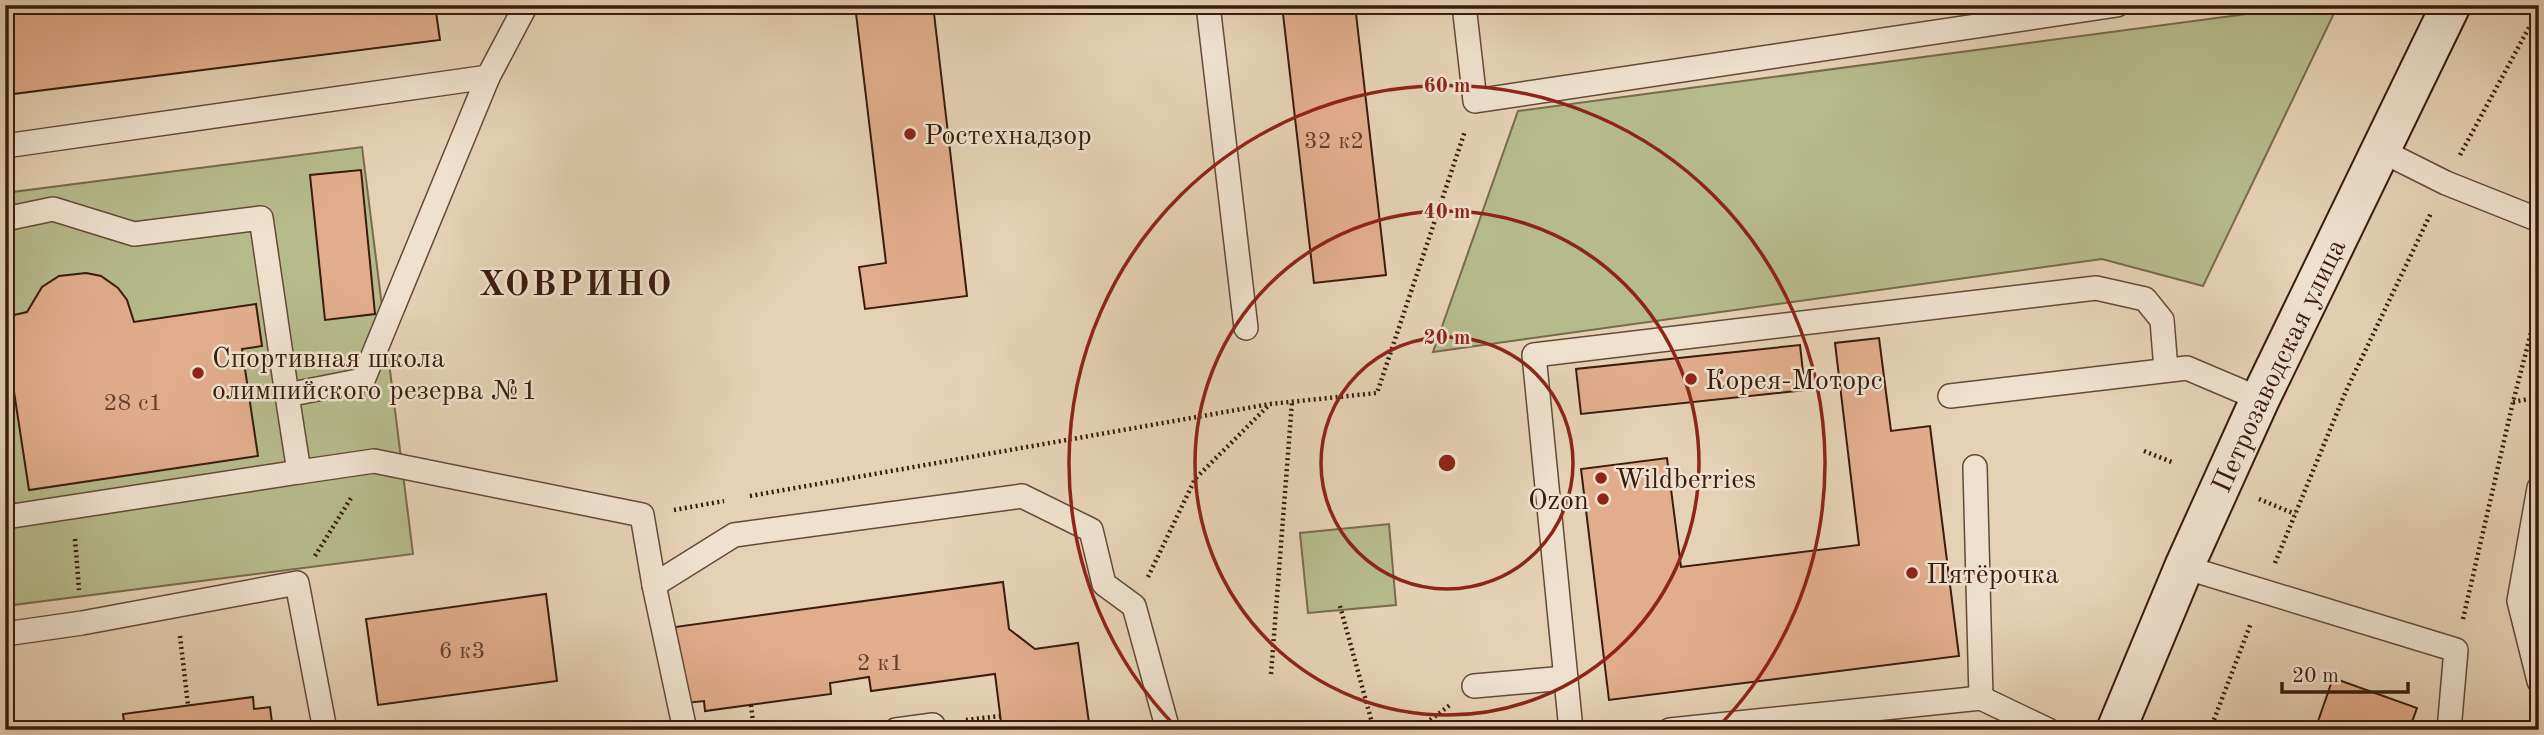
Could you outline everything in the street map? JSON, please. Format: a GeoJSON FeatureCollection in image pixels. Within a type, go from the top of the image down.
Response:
{"type":"FeatureCollection","features":[{"type":"Feature","properties":{"kind":"main road","name":"Петрозаводская улица"},"geometry":{"type":"LineString","coordinates":[[2116,730],[2184,567],[2260,398],[2451,5]]}},
{"type":"Feature","properties":{"kind":"lane"},"geometry":{"type":"LineString","coordinates":[[287,396],[363,380],[488,77],[526,5]]}},
{"type":"Feature","properties":{"kind":"lane"},"geometry":{"type":"LineString","coordinates":[[1208,5],[1246,328]]}},
{"type":"Feature","properties":{"kind":"lane"},"geometry":{"type":"LineString","coordinates":[[1464,5],[1475,101],[2117,5]]}},
{"type":"Feature","properties":{"kind":"lane"},"geometry":{"type":"LineString","coordinates":[[5,146],[488,77]]}},
{"type":"Feature","properties":{"kind":"lane"},"geometry":{"type":"LineString","coordinates":[[2380,150],[2446,183],[2539,220]]}},
{"type":"Feature","properties":{"kind":"lane"},"geometry":{"type":"LineString","coordinates":[[5,219],[53,209],[134,234],[261,218],[299,472]]}},
{"type":"Feature","properties":{"kind":"lane"},"geometry":{"type":"LineString","coordinates":[[1571,730],[1534,355],[2096,288],[2145,299],[2162,320],[2166,370]]}},
{"type":"Feature","properties":{"kind":"lane"},"geometry":{"type":"LineString","coordinates":[[1950,396],[2187,368],[2260,398]]}},
{"type":"Feature","properties":{"kind":"lane"},"geometry":{"type":"LineString","coordinates":[[5,510],[6,517],[374,461],[642,515],[685,730]]}},
{"type":"Feature","properties":{"kind":"lane"},"geometry":{"type":"LineString","coordinates":[[1975,467],[1981,698]]}},
{"type":"Feature","properties":{"kind":"lane"},"geometry":{"type":"LineString","coordinates":[[2539,488],[2519,601],[2539,681]]}},
{"type":"Feature","properties":{"kind":"lane"},"geometry":{"type":"LineString","coordinates":[[654,584],[734,535],[1022,496],[1091,530],[1104,584],[1134,606],[1167,730]]}},
{"type":"Feature","properties":{"kind":"lane"},"geometry":{"type":"LineString","coordinates":[[2184,567],[2456,650],[2449,730]]}},
{"type":"Feature","properties":{"kind":"lane"},"geometry":{"type":"LineString","coordinates":[[5,634],[82,624],[297,583],[325,730]]}},
{"type":"Feature","properties":{"kind":"lane"},"geometry":{"type":"LineString","coordinates":[[1474,686],[1566,678]]}},
{"type":"Feature","properties":{"kind":"lane"},"geometry":{"type":"LineString","coordinates":[[1670,730],[1981,698],[2048,730]]}},
{"type":"Feature","properties":{"kind":"lane"},"geometry":{"type":"LineString","coordinates":[[897,730],[933,724],[934,730]]}},
{"type":"Feature","properties":{"kind":"path"},"geometry":{"type":"LineString","coordinates":[[2210,730],[2263,592],[2346,391],[2446,183],[2539,9]]}},
{"type":"Feature","properties":{"kind":"path"},"geometry":{"type":"LineString","coordinates":[[738,498],[1270,404],[1377,393],[1475,101]]}},
{"type":"Feature","properties":{"kind":"path"},"geometry":{"type":"LineString","coordinates":[[2456,650],[2539,302]]}},
{"type":"Feature","properties":{"kind":"path"},"geometry":{"type":"LineString","coordinates":[[2513,402],[2539,397]]}},
{"type":"Feature","properties":{"kind":"path"},"geometry":{"type":"LineString","coordinates":[[1271,674],[1292,402]]}},
{"type":"Feature","properties":{"kind":"path"},"geometry":{"type":"LineString","coordinates":[[1134,606],[1195,479],[1270,404]]}},
{"type":"Feature","properties":{"kind":"path"},"geometry":{"type":"LineString","coordinates":[[2144,451],[2174,463]]}},
{"type":"Feature","properties":{"kind":"path"},"geometry":{"type":"LineString","coordinates":[[297,583],[374,461]]}},
{"type":"Feature","properties":{"kind":"path"},"geometry":{"type":"LineString","coordinates":[[2255,497],[2295,514]]}},
{"type":"Feature","properties":{"kind":"path"},"geometry":{"type":"LineString","coordinates":[[642,515],[724,501]]}},
{"type":"Feature","properties":{"kind":"path"},"geometry":{"type":"LineString","coordinates":[[73,507],[82,624]]}},
{"type":"Feature","properties":{"kind":"path"},"geometry":{"type":"LineString","coordinates":[[177,606],[188,705]]}},
{"type":"Feature","properties":{"kind":"path"},"geometry":{"type":"LineString","coordinates":[[1340,606],[1374,730]]}},
{"type":"Feature","properties":{"kind":"path"},"geometry":{"type":"LineString","coordinates":[[1417,730],[1474,686]]}},
{"type":"Feature","properties":{"kind":"path"},"geometry":{"type":"LineString","coordinates":[[751,705],[754,730]]}},
{"type":"Feature","properties":{"kind":"green space"},"geometry":{"type":"Polygon","coordinates":[[[2314,5],[2338,5],[2203,286],[2102,259],[1433,352],[1518,111],[2314,5]]]}},
{"type":"Feature","properties":{"kind":"green space","name":"Спортивная школа олимпийского резерва №1"},"geometry":{"type":"Polygon","coordinates":[[[362,147],[413,554],[5,606],[5,193],[362,147]]]}},
{"type":"Feature","properties":{"kind":"green space"},"geometry":{"type":"Polygon","coordinates":[[[1389,524],[1396,605],[1308,613],[1300,533],[1389,524]]]}},
{"type":"Feature","properties":{"kind":"building"},"geometry":{"type":"Polygon","coordinates":[[[74,5],[435,5],[440,40],[5,95],[5,14],[74,5]]]}},
{"type":"Feature","properties":{"kind":"building","name":"Ростехнадзор"},"geometry":{"type":"Polygon","coordinates":[[[855,5],[933,5],[967,296],[865,309],[859,267],[886,263],[855,5]]]}},
{"type":"Feature","properties":{"kind":"building"},"geometry":{"type":"Polygon","coordinates":[[[1282,5],[1355,5],[1386,275],[1314,283],[1282,5]]]}},
{"type":"Feature","properties":{"kind":"building"},"geometry":{"type":"Polygon","coordinates":[[[361,170],[375,314],[325,320],[310,175],[361,170]]]}},
{"type":"Feature","properties":{"kind":"building"},"geometry":{"type":"Polygon","coordinates":[[[86,273],[101,276],[118,288],[127,300],[134,322],[256,304],[262,346],[242,349],[258,456],[29,490],[5,333],[5,317],[27,312],[42,287],[59,276],[86,273]]]}},
{"type":"Feature","properties":{"kind":"building"},"geometry":{"type":"Polygon","coordinates":[[[1879,338],[1891,431],[1930,426],[1959,656],[1609,700],[1581,469],[1667,458],[1681,567],[1859,545],[1835,343],[1879,338]]]}},
{"type":"Feature","properties":{"kind":"building","name":"Корея-Моторс"},"geometry":{"type":"Polygon","coordinates":[[[1800,345],[1805,390],[1581,414],[1576,369],[1800,345]]]}},
{"type":"Feature","properties":{"kind":"building"},"geometry":{"type":"Polygon","coordinates":[[[1003,582],[1009,629],[1035,649],[1078,643],[1090,730],[1002,730],[995,674],[871,691],[869,677],[830,683],[831,694],[705,711],[704,701],[686,703],[675,627],[1003,582]]]}},
{"type":"Feature","properties":{"kind":"building"},"geometry":{"type":"Polygon","coordinates":[[[546,594],[557,681],[378,705],[366,619],[546,594]]]}},
{"type":"Feature","properties":{"kind":"building"},"geometry":{"type":"Polygon","coordinates":[[[2333,678],[2417,708],[2409,730],[2315,730],[2333,678]]]}},
{"type":"Feature","properties":{"kind":"building"},"geometry":{"type":"Polygon","coordinates":[[[253,697],[254,709],[270,707],[273,730],[125,730],[123,714],[253,697]]]}},
{"type":"Feature","properties":{"kind":"place","name":"Ростехнадзор"},"geometry":{"type":"Point","coordinates":[910,134]}},
{"type":"Feature","properties":{"kind":"place","name":"Спортивная школа олимпийского резерва №1"},"geometry":{"type":"Point","coordinates":[198,373]}},
{"type":"Feature","properties":{"kind":"place","name":"Корея-Моторс"},"geometry":{"type":"Point","coordinates":[1691,379]}},
{"type":"Feature","properties":{"kind":"place","name":"Wildberries"},"geometry":{"type":"Point","coordinates":[1601,478]}},
{"type":"Feature","properties":{"kind":"place","name":"Ozon"},"geometry":{"type":"Point","coordinates":[1603,499]}},
{"type":"Feature","properties":{"kind":"place","name":"Пятёрочка"},"geometry":{"type":"Point","coordinates":[1912,573]}},
{"type":"Feature","properties":{"kind":"district","name":"ХОВРИНО"},"geometry":{"type":"Point","coordinates":[576,283]}}]}
